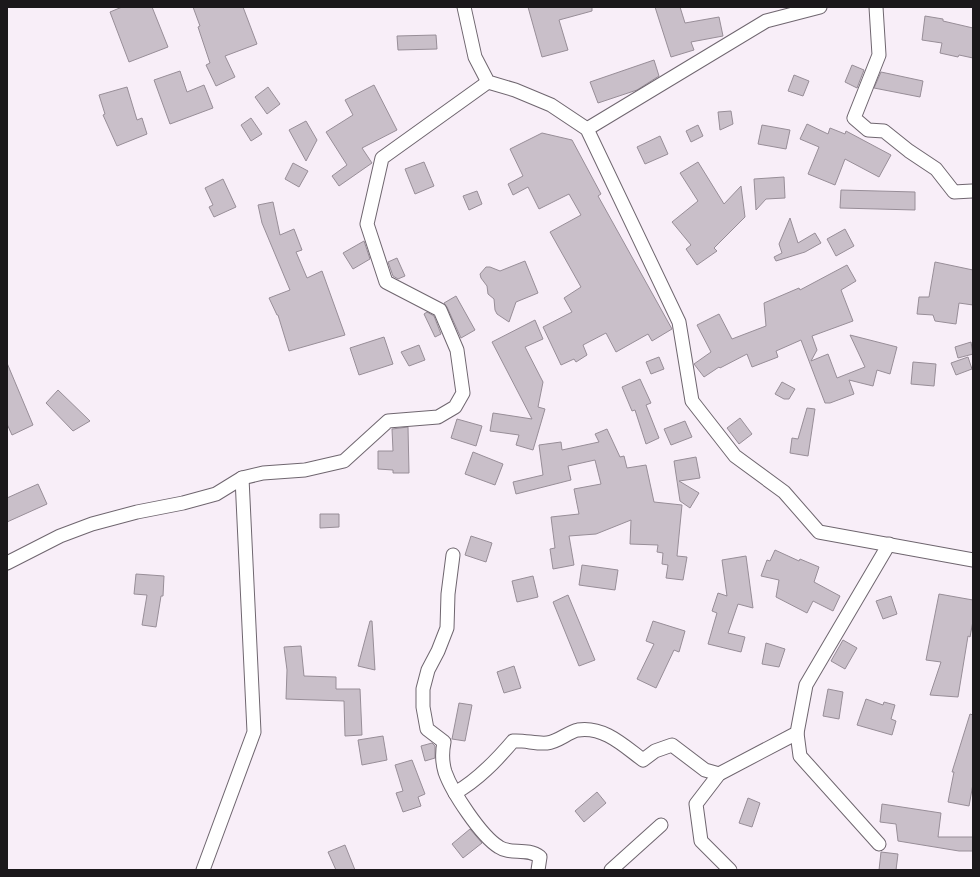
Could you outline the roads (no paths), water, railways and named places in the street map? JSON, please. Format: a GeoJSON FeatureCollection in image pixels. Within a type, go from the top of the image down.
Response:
{"type":"FeatureCollection","features":[{"type":"Feature","properties":{"kind":"street"},"geometry":{"type":"LineString","coordinates":[[464,7],[475,57],[488,82],[515,90],[551,105],[586,130],[679,322],[692,401],[735,456],[784,492],[819,532],[973,560]]}},
{"type":"Feature","properties":{"kind":"street"},"geometry":{"type":"LineString","coordinates":[[586,130],[766,21],[820,7]]}},
{"type":"Feature","properties":{"kind":"street"},"geometry":{"type":"LineString","coordinates":[[876,7],[879,54],[854,118],[868,130],[884,131],[909,151],[936,169],[954,192],[972,191]]}},
{"type":"Feature","properties":{"kind":"street"},"geometry":{"type":"LineString","coordinates":[[7,563],[60,536],[92,524],[216,494],[242,478],[263,473],[305,470],[344,461],[388,422],[438,417],[455,407],[463,393],[457,350],[440,310],[386,282],[367,224],[382,158],[488,82]]}},
{"type":"Feature","properties":{"kind":"street"},"geometry":{"type":"LineString","coordinates":[[203,870],[254,732],[242,478]]}},
{"type":"Feature","properties":{"kind":"street"},"geometry":{"type":"LineString","coordinates":[[879,844],[800,756],[797,733],[806,685],[889,544]]}},
{"type":"Feature","properties":{"kind":"street"},"geometry":{"type":"LineString","coordinates":[[453,555],[448,594],[447,628],[438,651],[428,670],[424,689],[422,707],[427,729],[444,742],[442,752],[445,772],[455,793],[483,833],[500,848],[534,852],[540,857],[538,870]]}},
{"type":"Feature","properties":{"kind":"street"},"geometry":{"type":"LineString","coordinates":[[455,793],[468,786],[498,759],[513,741],[547,743],[566,737],[577,730],[597,731],[613,736],[643,760],[655,751],[672,745],[705,770],[719,774]]}},
{"type":"Feature","properties":{"kind":"street"},"geometry":{"type":"LineString","coordinates":[[730,870],[701,841],[696,804],[719,774],[797,733]]}},
{"type":"Feature","properties":{"kind":"street"},"geometry":{"type":"LineString","coordinates":[[611,870],[661,825]]}}]}
